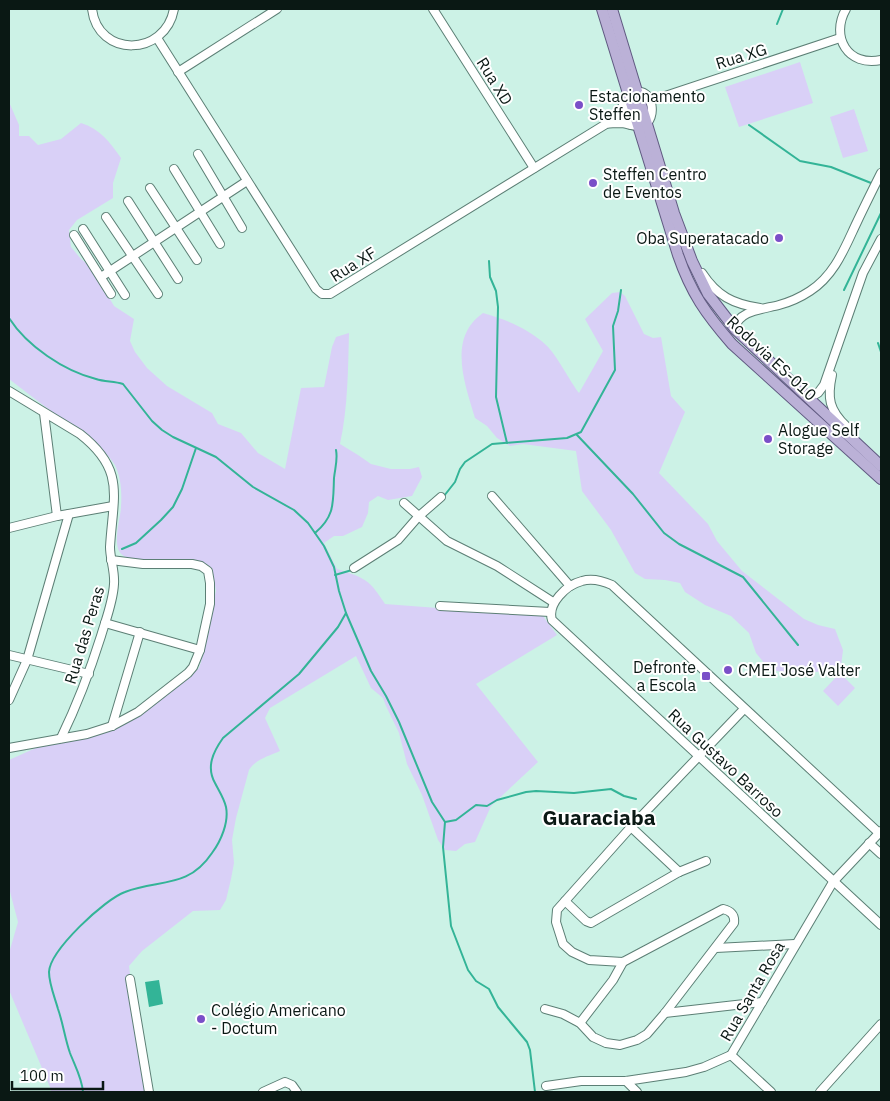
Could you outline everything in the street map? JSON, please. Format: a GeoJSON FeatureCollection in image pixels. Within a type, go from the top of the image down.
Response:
{"type":"FeatureCollection","features":[{"type":"Feature","properties":{"kind":"main road","name":"Rodovia ES-010"},"geometry":{"type":"LineString","coordinates":[[602,9],[634,93]]}},
{"type":"Feature","properties":{"kind":"main road","name":"Rodovia ES-010"},"geometry":{"type":"LineString","coordinates":[[612,9],[634,93],[639,125],[683,271],[692,291],[702,307],[732,344],[881,479]]}},
{"type":"Feature","properties":{"kind":"main road","name":"Rodovia ES-010"},"geometry":{"type":"LineString","coordinates":[[639,125],[698,276],[718,308],[735,329],[881,466]]}},
{"type":"Feature","properties":{"kind":"main road"},"geometry":{"type":"LineString","coordinates":[[732,344],[735,329]]}},
{"type":"Feature","properties":{"kind":"main road"},"geometry":{"type":"LineString","coordinates":[[790,396],[800,399],[808,398]]}},
{"type":"Feature","properties":{"kind":"street"},"geometry":{"type":"LineString","coordinates":[[92,9],[97,26],[104,34],[124,45],[136,46],[147,44],[165,31],[171,21],[174,9]]}},
{"type":"Feature","properties":{"kind":"street"},"geometry":{"type":"LineString","coordinates":[[178,72],[277,9]]}},
{"type":"Feature","properties":{"kind":"street","name":"Rua XD"},"geometry":{"type":"LineString","coordinates":[[433,9],[534,168]]}},
{"type":"Feature","properties":{"kind":"street"},"geometry":{"type":"LineString","coordinates":[[846,9],[839,28],[840,38],[845,48],[853,56],[868,61],[881,60]]}},
{"type":"Feature","properties":{"kind":"street","name":"Rua XF"},"geometry":{"type":"LineString","coordinates":[[157,38],[316,289],[326,295],[606,124],[624,105],[625,99],[634,93]]}},
{"type":"Feature","properties":{"kind":"street","name":"Rua XG"},"geometry":{"type":"LineString","coordinates":[[650,102],[840,38]]}},
{"type":"Feature","properties":{"kind":"street"},"geometry":{"type":"LineString","coordinates":[[606,124],[639,125],[652,116],[647,95],[634,93]]}},
{"type":"Feature","properties":{"kind":"street"},"geometry":{"type":"LineString","coordinates":[[624,105],[639,125]]}},
{"type":"Feature","properties":{"kind":"street"},"geometry":{"type":"LineString","coordinates":[[198,154],[242,228]]}},
{"type":"Feature","properties":{"kind":"street"},"geometry":{"type":"LineString","coordinates":[[174,169],[220,244]]}},
{"type":"Feature","properties":{"kind":"street"},"geometry":{"type":"LineString","coordinates":[[735,329],[735,324],[742,316],[799,297],[815,287],[828,275],[843,251],[881,173]]}},
{"type":"Feature","properties":{"kind":"street"},"geometry":{"type":"LineString","coordinates":[[101,278],[247,181]]}},
{"type":"Feature","properties":{"kind":"street"},"geometry":{"type":"LineString","coordinates":[[150,188],[197,260]]}},
{"type":"Feature","properties":{"kind":"street"},"geometry":{"type":"LineString","coordinates":[[128,201],[178,279]]}},
{"type":"Feature","properties":{"kind":"street"},"geometry":{"type":"LineString","coordinates":[[674,212],[681,219],[703,275],[716,291],[728,300],[743,306],[762,308]]}},
{"type":"Feature","properties":{"kind":"street"},"geometry":{"type":"LineString","coordinates":[[106,217],[158,294]]}},
{"type":"Feature","properties":{"kind":"street"},"geometry":{"type":"LineString","coordinates":[[83,228],[125,295]]}},
{"type":"Feature","properties":{"kind":"street"},"geometry":{"type":"LineString","coordinates":[[74,235],[111,294]]}},
{"type":"Feature","properties":{"kind":"street"},"geometry":{"type":"LineString","coordinates":[[808,398],[818,393],[824,385],[864,273],[881,239]]}},
{"type":"Feature","properties":{"kind":"street"},"geometry":{"type":"LineString","coordinates":[[835,358],[830,384],[829,397],[831,407],[836,417],[864,444],[869,455]]}},
{"type":"Feature","properties":{"kind":"street","name":"Rua das Peras"},"geometry":{"type":"LineString","coordinates":[[9,390],[90,441],[105,459],[113,476],[110,548],[114,584],[112,595],[88,674],[61,738]]}},
{"type":"Feature","properties":{"kind":"street"},"geometry":{"type":"LineString","coordinates":[[44,413],[57,516]]}},
{"type":"Feature","properties":{"kind":"street"},"geometry":{"type":"LineString","coordinates":[[492,496],[570,586]]}},
{"type":"Feature","properties":{"kind":"street"},"geometry":{"type":"LineString","coordinates":[[354,568],[398,540],[418,517],[441,497]]}},
{"type":"Feature","properties":{"kind":"street"},"geometry":{"type":"LineString","coordinates":[[404,503],[434,531],[460,548],[497,566],[553,602]]}},
{"type":"Feature","properties":{"kind":"street"},"geometry":{"type":"LineString","coordinates":[[9,528],[57,516],[113,506]]}},
{"type":"Feature","properties":{"kind":"street"},"geometry":{"type":"LineString","coordinates":[[9,700],[27,660],[69,514]]}},
{"type":"Feature","properties":{"kind":"street"},"geometry":{"type":"LineString","coordinates":[[9,748],[87,734],[112,726],[138,712],[193,667],[200,650],[210,604],[209,576],[205,568],[192,564],[143,564],[111,560]]}},
{"type":"Feature","properties":{"kind":"street"},"geometry":{"type":"LineString","coordinates":[[440,606],[550,612],[553,602],[570,586],[580,581],[599,580],[612,585],[744,709],[880,832]]}},
{"type":"Feature","properties":{"kind":"street","name":"Rua Gustavo Barroso"},"geometry":{"type":"LineString","coordinates":[[550,612],[552,620],[881,925]]}},
{"type":"Feature","properties":{"kind":"street"},"geometry":{"type":"LineString","coordinates":[[105,623],[200,650]]}},
{"type":"Feature","properties":{"kind":"street"},"geometry":{"type":"LineString","coordinates":[[112,726],[140,632]]}},
{"type":"Feature","properties":{"kind":"street"},"geometry":{"type":"LineString","coordinates":[[9,655],[88,674]]}},
{"type":"Feature","properties":{"kind":"street"},"geometry":{"type":"LineString","coordinates":[[545,1009],[563,1014],[580,1023],[593,1037],[606,1043],[620,1045],[637,1040],[647,1034],[665,1013],[734,923],[733,914],[723,909],[623,962],[588,960],[572,952],[562,944],[556,922],[557,910],[631,827],[744,709]]}},
{"type":"Feature","properties":{"kind":"street"},"geometry":{"type":"LineString","coordinates":[[631,827],[680,872]]}},
{"type":"Feature","properties":{"kind":"street","name":"Rua Santa Rosa"},"geometry":{"type":"LineString","coordinates":[[546,1086],[581,1081],[626,1081],[686,1072],[704,1067],[731,1055],[833,882],[880,832]]}},
{"type":"Feature","properties":{"kind":"street"},"geometry":{"type":"LineString","coordinates":[[869,843],[881,854]]}},
{"type":"Feature","properties":{"kind":"street"},"geometry":{"type":"LineString","coordinates":[[565,901],[586,921],[591,923],[680,872],[706,861]]}},
{"type":"Feature","properties":{"kind":"street"},"geometry":{"type":"LineString","coordinates":[[716,948],[795,944]]}},
{"type":"Feature","properties":{"kind":"street"},"geometry":{"type":"LineString","coordinates":[[580,1023],[613,980],[623,962]]}},
{"type":"Feature","properties":{"kind":"street"},"geometry":{"type":"LineString","coordinates":[[130,979],[149,1092]]}},
{"type":"Feature","properties":{"kind":"street"},"geometry":{"type":"LineString","coordinates":[[665,1013],[762,1002]]}},
{"type":"Feature","properties":{"kind":"street"},"geometry":{"type":"LineString","coordinates":[[820,1092],[881,1024]]}},
{"type":"Feature","properties":{"kind":"street"},"geometry":{"type":"LineString","coordinates":[[731,1055],[771,1092]]}},
{"type":"Feature","properties":{"kind":"street"},"geometry":{"type":"LineString","coordinates":[[626,1081],[637,1092]]}},
{"type":"Feature","properties":{"kind":"street"},"geometry":{"type":"LineString","coordinates":[[263,1092],[285,1082],[292,1085],[298,1092]]}},
{"type":"Feature","properties":{"kind":"shaded area"},"geometry":{"type":"Polygon","coordinates":[[[800,62],[813,103],[739,127],[725,87],[800,62]]]}},
{"type":"Feature","properties":{"kind":"shaded area"},"geometry":{"type":"Polygon","coordinates":[[[9,102],[19,125],[19,136],[29,136],[38,145],[61,139],[81,123],[99,132],[117,152],[121,158],[113,183],[113,198],[77,220],[69,230],[71,247],[92,268],[114,306],[134,319],[130,341],[135,352],[147,368],[167,386],[212,413],[218,424],[241,433],[258,453],[285,469],[301,388],[324,387],[332,347],[336,337],[349,333],[346,402],[340,444],[371,464],[391,469],[419,467],[422,477],[412,496],[388,500],[378,496],[369,502],[368,513],[362,527],[343,536],[334,536],[324,543],[337,569],[366,580],[385,604],[543,616],[557,635],[476,684],[538,762],[491,806],[475,842],[465,844],[456,851],[445,850],[438,840],[422,795],[407,764],[399,733],[383,698],[371,688],[356,656],[270,708],[265,718],[280,751],[259,760],[249,770],[232,840],[234,863],[226,900],[220,910],[193,911],[142,951],[129,966],[145,1092],[51,1092],[9,990],[9,953],[18,922],[9,888],[9,760],[38,747],[109,730],[154,705],[199,668],[205,649],[206,630],[216,591],[213,574],[204,563],[141,561],[124,556],[120,552],[117,533],[121,511],[121,490],[119,475],[115,465],[97,446],[9,379],[9,102]]]}},
{"type":"Feature","properties":{"kind":"shaded area"},"geometry":{"type":"Polygon","coordinates":[[[854,109],[868,151],[843,158],[830,117],[854,109]]]}},
{"type":"Feature","properties":{"kind":"shaded area"},"geometry":{"type":"Polygon","coordinates":[[[620,292],[625,296],[644,334],[653,338],[661,337],[671,396],[685,412],[659,473],[708,524],[717,541],[742,571],[804,619],[835,629],[843,650],[841,666],[806,673],[770,670],[756,653],[749,633],[731,616],[705,605],[685,592],[680,583],[645,579],[635,573],[611,530],[582,491],[576,451],[523,444],[510,446],[497,438],[487,426],[475,418],[464,376],[462,348],[465,335],[472,323],[483,313],[516,325],[539,339],[554,355],[579,393],[603,351],[585,319],[612,293],[620,292]]]}},
{"type":"Feature","properties":{"kind":"shaded area"},"geometry":{"type":"Polygon","coordinates":[[[840,673],[855,688],[838,706],[823,691],[840,673]]]}},
{"type":"Feature","properties":{"kind":"shaded area"},"geometry":{"type":"Polygon","coordinates":[[[159,980],[163,1004],[149,1007],[145,982],[159,980]]]}},
{"type":"Feature","properties":{"kind":"waterway"},"geometry":{"type":"LineString","coordinates":[[777,24],[783,9]]}},
{"type":"Feature","properties":{"kind":"waterway"},"geometry":{"type":"LineString","coordinates":[[749,125],[800,161],[831,167],[871,183]]}},
{"type":"Feature","properties":{"kind":"waterway"},"geometry":{"type":"LineString","coordinates":[[844,290],[881,213]]}},
{"type":"Feature","properties":{"kind":"waterway"},"geometry":{"type":"LineString","coordinates":[[489,261],[490,277],[496,291],[498,307],[496,397],[507,443]]}},
{"type":"Feature","properties":{"kind":"waterway"},"geometry":{"type":"LineString","coordinates":[[444,496],[455,482],[465,462],[492,444],[567,438],[581,432],[615,370],[613,326],[618,311],[621,290]]}},
{"type":"Feature","properties":{"kind":"waterway"},"geometry":{"type":"LineString","coordinates":[[9,318],[26,338],[59,364],[99,380],[123,384],[152,421],[162,430],[216,457],[253,487],[294,510],[308,523],[324,546],[334,567],[346,613],[371,671],[399,722],[432,802],[445,822],[443,847],[451,926],[468,970],[476,981],[489,989],[498,1007],[527,1042],[530,1050],[535,1092]]}},
{"type":"Feature","properties":{"kind":"waterway"},"geometry":{"type":"LineString","coordinates":[[878,343],[881,352]]}},
{"type":"Feature","properties":{"kind":"waterway"},"geometry":{"type":"LineString","coordinates":[[577,435],[633,494],[664,533],[679,544],[743,577],[798,645]]}},
{"type":"Feature","properties":{"kind":"waterway"},"geometry":{"type":"LineString","coordinates":[[122,549],[136,543],[173,507],[182,489],[196,448]]}},
{"type":"Feature","properties":{"kind":"waterway"},"geometry":{"type":"LineString","coordinates":[[315,533],[322,527],[332,508],[337,461],[336,450]]}},
{"type":"Feature","properties":{"kind":"waterway"},"geometry":{"type":"LineString","coordinates":[[335,575],[352,570]]}},
{"type":"Feature","properties":{"kind":"waterway"},"geometry":{"type":"LineString","coordinates":[[83,1092],[80,1077],[68,1048],[49,977],[52,963],[58,951],[80,926],[116,897],[138,888],[183,878],[203,864],[218,843],[227,813],[223,798],[212,777],[211,765],[216,749],[223,738],[299,674],[338,627],[346,613]]}},
{"type":"Feature","properties":{"kind":"waterway"},"geometry":{"type":"LineString","coordinates":[[445,822],[456,820],[476,805],[487,806],[497,800],[526,792],[574,793],[611,789],[624,796],[636,799]]}},
{"type":"Feature","properties":{"kind":"place","name":"Estacionamento Steffen"},"geometry":{"type":"Point","coordinates":[579,105]}},
{"type":"Feature","properties":{"kind":"place","name":"Steffen Centro de Eventos"},"geometry":{"type":"Point","coordinates":[593,183]}},
{"type":"Feature","properties":{"kind":"place","name":"Oba Superatacado"},"geometry":{"type":"Point","coordinates":[779,238]}},
{"type":"Feature","properties":{"kind":"place","name":"Alogue Self Storage"},"geometry":{"type":"Point","coordinates":[768,439]}},
{"type":"Feature","properties":{"kind":"place","name":"CMEI José Valter"},"geometry":{"type":"Point","coordinates":[728,670]}},
{"type":"Feature","properties":{"kind":"place","name":"Defronte a Escola"},"geometry":{"type":"Point","coordinates":[706,676]}},
{"type":"Feature","properties":{"kind":"place","name":"Colégio Americano - Doctum"},"geometry":{"type":"Point","coordinates":[201,1019]}},
{"type":"Feature","properties":{"kind":"district","name":"Guaraciaba"},"geometry":{"type":"Point","coordinates":[599,817]}}]}
